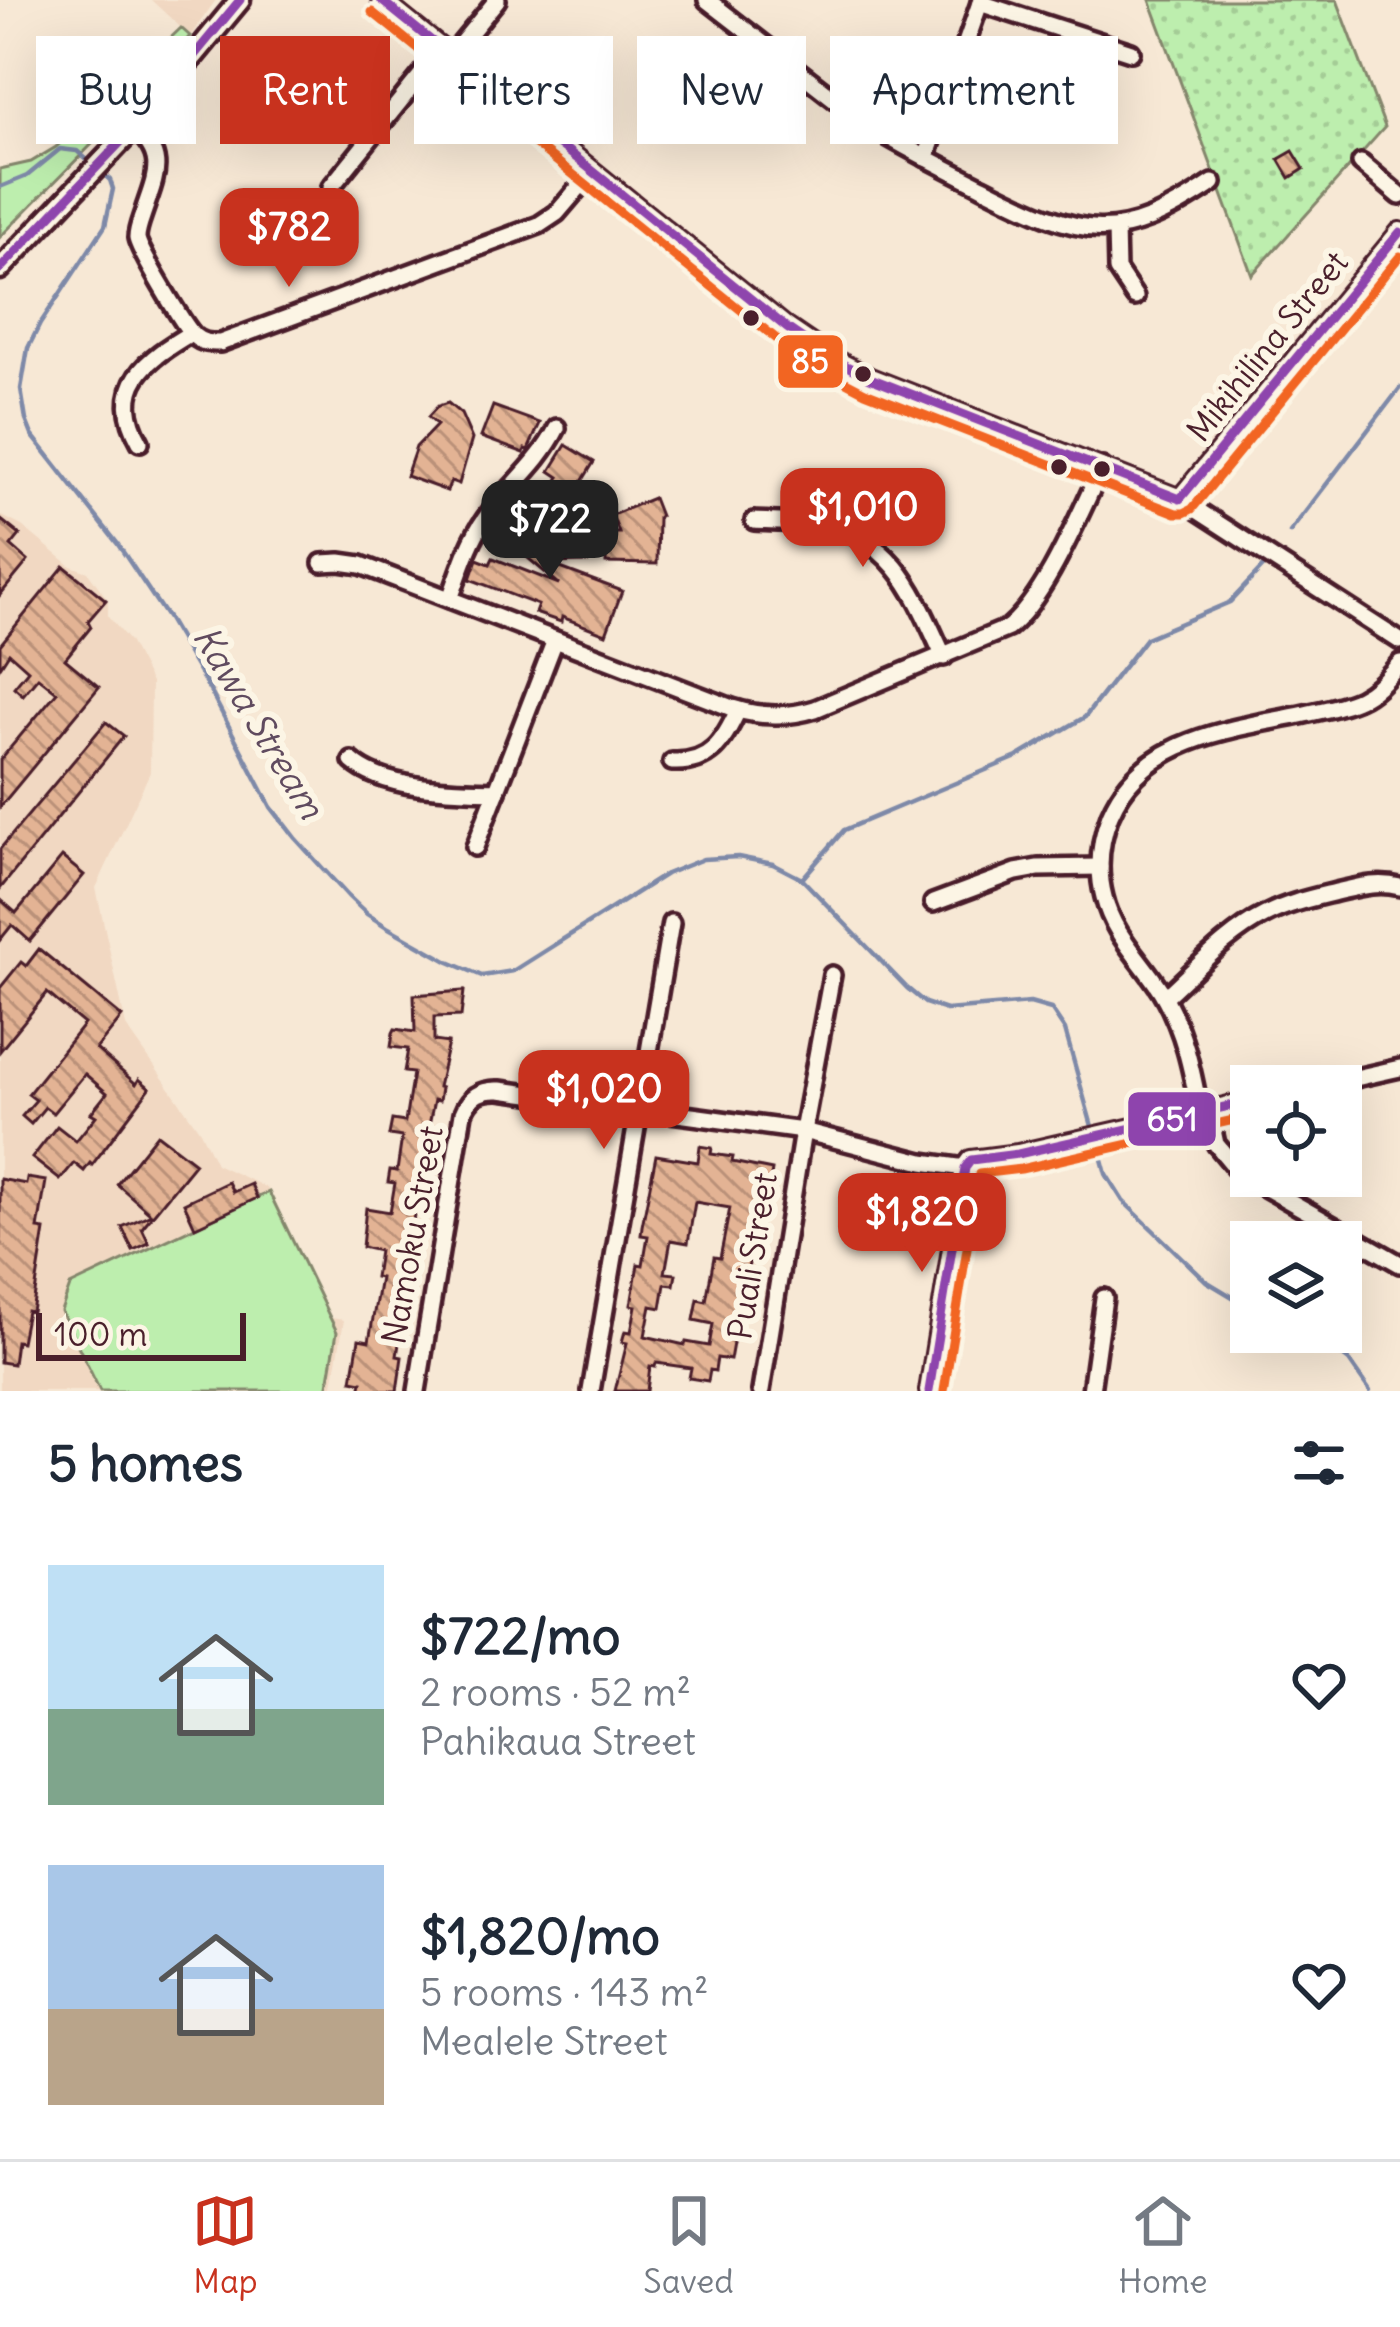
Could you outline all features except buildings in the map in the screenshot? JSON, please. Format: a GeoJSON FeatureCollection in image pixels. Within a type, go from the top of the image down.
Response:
{"type":"FeatureCollection","features":[{"type":"Feature","properties":{"kind":"main road"},"geometry":{"type":"LineString","coordinates":[[196,53],[240,0]]}},
{"type":"Feature","properties":{"kind":"main road"},"geometry":{"type":"LineString","coordinates":[[0,269],[119,144]]}},
{"type":"Feature","properties":{"kind":"street"},"geometry":{"type":"LineString","coordinates":[[381,0],[426,36]]}},
{"type":"Feature","properties":{"kind":"street"},"geometry":{"type":"LineString","coordinates":[[462,36],[497,0]]}},
{"type":"Feature","properties":{"kind":"street"},"geometry":{"type":"LineString","coordinates":[[707,0],[895,142],[1052,221],[1116,228],[1151,220],[1213,183]]}},
{"type":"Feature","properties":{"kind":"street"},"geometry":{"type":"LineString","coordinates":[[926,158],[981,2],[1131,52]]}},
{"type":"Feature","properties":{"kind":"street"},"geometry":{"type":"LineString","coordinates":[[332,187],[414,90]]}},
{"type":"Feature","properties":{"kind":"street"},"geometry":{"type":"LineString","coordinates":[[150,144],[157,163],[155,178],[137,242],[191,333],[202,341],[220,343],[530,230],[557,213],[592,172]]}},
{"type":"Feature","properties":{"kind":"street"},"geometry":{"type":"LineString","coordinates":[[558,144],[831,358],[936,406],[1180,499],[1400,640]]}},
{"type":"Feature","properties":{"kind":"street"},"geometry":{"type":"LineString","coordinates":[[1361,164],[1400,196]]}},
{"type":"Feature","properties":{"kind":"street"},"geometry":{"type":"LineString","coordinates":[[1116,228],[1117,270],[1135,297]]}},
{"type":"Feature","properties":{"kind":"street","name":"Mikihilina Street"},"geometry":{"type":"LineString","coordinates":[[1180,499],[1400,232]]}},
{"type":"Feature","properties":{"kind":"street"},"geometry":{"type":"LineString","coordinates":[[140,442],[129,410],[135,379],[155,355],[191,333]]}},
{"type":"Feature","properties":{"kind":"street"},"geometry":{"type":"LineString","coordinates":[[450,599],[488,514],[541,457],[557,428]]}},
{"type":"Feature","properties":{"kind":"street"},"geometry":{"type":"LineString","coordinates":[[322,563],[361,565],[737,710],[761,715],[802,713],[999,634],[1023,615],[1102,467]]}},
{"type":"Feature","properties":{"kind":"street"},"geometry":{"type":"LineString","coordinates":[[514,486],[586,537]]}},
{"type":"Feature","properties":{"kind":"street"},"geometry":{"type":"LineString","coordinates":[[754,521],[832,527],[872,545],[905,577],[944,657]]}},
{"type":"Feature","properties":{"kind":"street"},"geometry":{"type":"LineString","coordinates":[[475,847],[555,640]]}},
{"type":"Feature","properties":{"kind":"street"},"geometry":{"type":"LineString","coordinates":[[1400,663],[1356,701],[1191,740],[1160,755],[1134,778],[1114,806],[1100,867],[1115,928],[1165,998],[1216,1144],[1240,1173],[1400,1264]]}},
{"type":"Feature","properties":{"kind":"street"},"geometry":{"type":"LineString","coordinates":[[672,763],[693,761],[712,752],[726,736],[737,710]]}},
{"type":"Feature","properties":{"kind":"street"},"geometry":{"type":"LineString","coordinates":[[352,761],[381,778],[451,790],[497,791]]}},
{"type":"Feature","properties":{"kind":"street"},"geometry":{"type":"LineString","coordinates":[[933,903],[1029,869],[1100,867]]}},
{"type":"Feature","properties":{"kind":"street"},"geometry":{"type":"LineString","coordinates":[[1165,998],[1266,914],[1365,885],[1400,887]]}},
{"type":"Feature","properties":{"kind":"street"},"geometry":{"type":"LineString","coordinates":[[591,1391],[670,923]]}},
{"type":"Feature","properties":{"kind":"street","name":"Puali Street"},"geometry":{"type":"LineString","coordinates":[[760,1391],[832,975]]}},
{"type":"Feature","properties":{"kind":"street"},"geometry":{"type":"LineString","coordinates":[[1362,1077],[1400,1068]]}},
{"type":"Feature","properties":{"kind":"street","name":"Namoku Street"},"geometry":{"type":"LineString","coordinates":[[417,1391],[461,1122],[472,1098],[485,1090],[803,1131],[965,1168],[971,1160],[1230,1106]]}},
{"type":"Feature","properties":{"kind":"street"},"geometry":{"type":"LineString","coordinates":[[929,1391],[965,1168]]}},
{"type":"Feature","properties":{"kind":"street"},"geometry":{"type":"LineString","coordinates":[[1091,1391],[1104,1298]]}},
{"type":"Feature","properties":{"kind":"shaded area"},"geometry":{"type":"Polygon","coordinates":[[[151,0],[216,0],[190,36],[151,0]]]}},
{"type":"Feature","properties":{"kind":"shaded area"},"geometry":{"type":"Polygon","coordinates":[[[0,515],[22,526],[71,566],[88,572],[108,600],[108,616],[129,641],[151,683],[150,772],[96,888],[126,1026],[200,1131],[216,1164],[267,1188],[331,1318],[344,1320],[332,1391],[0,1391],[0,515]]]}},
{"type":"Feature","properties":{"kind":"green space"},"geometry":{"type":"Polygon","coordinates":[[[1150,0],[1337,0],[1385,127],[1252,275],[1150,0]]]}},
{"type":"Feature","properties":{"kind":"green space"},"geometry":{"type":"Polygon","coordinates":[[[92,144],[0,237],[0,169],[31,162],[56,147],[92,144]]]}},
{"type":"Feature","properties":{"kind":"green space"},"geometry":{"type":"Polygon","coordinates":[[[269,1192],[337,1332],[327,1391],[100,1391],[61,1311],[70,1286],[269,1192]]]}},
{"type":"Feature","properties":{"kind":"waterway","name":"Kawa Stream"},"geometry":{"type":"LineString","coordinates":[[0,187],[27,176],[60,149],[77,151],[93,165]]}},
{"type":"Feature","properties":{"kind":"waterway","name":"Kawa Stream"},"geometry":{"type":"LineString","coordinates":[[101,172],[113,189],[105,226],[28,348],[21,389],[32,435],[117,543],[168,619],[271,807],[295,838],[367,914],[482,976],[513,971],[666,874],[703,859],[738,857],[773,864],[802,879],[844,830],[1017,757],[1085,717],[1146,638],[1230,602],[1263,567]]}},
{"type":"Feature","properties":{"kind":"waterway","name":"Kawa Stream"},"geometry":{"type":"LineString","coordinates":[[1290,532],[1400,388]]}},
{"type":"Feature","properties":{"kind":"waterway"},"geometry":{"type":"LineString","coordinates":[[802,879],[925,1003],[946,1010],[1030,1003],[1051,1009],[1065,1030],[1093,1130]]}},
{"type":"Feature","properties":{"kind":"waterway"},"geometry":{"type":"LineString","coordinates":[[1097,1141],[1106,1174],[1123,1201],[1206,1281],[1230,1295]]}},
{"type":"Feature","properties":{"kind":"waterway"},"geometry":{"type":"LineString","coordinates":[[1339,1353],[1370,1391]]}},
{"type":"Feature","properties":{"kind":"transit line","name":"651"},"geometry":{"type":"LineString","coordinates":[[0,269],[134,128],[240,0]]}},
{"type":"Feature","properties":{"kind":"transit line","name":"651"},"geometry":{"type":"LineString","coordinates":[[381,0],[787,328],[831,358],[870,378],[1180,499],[1400,232]]}},
{"type":"Feature","properties":{"kind":"transit line","name":"85"},"geometry":{"type":"LineString","coordinates":[[372,12],[778,340],[823,370],[865,392],[1176,513],[1192,509],[1400,256]]}},
{"type":"Feature","properties":{"kind":"transit line","name":"651"},"geometry":{"type":"LineString","coordinates":[[929,1391],[965,1168],[971,1160],[1018,1154],[1230,1106]]}},
{"type":"Feature","properties":{"kind":"transit line","name":"85"},"geometry":{"type":"LineString","coordinates":[[944,1391],[979,1174],[1021,1169],[1230,1121]]}}]}
